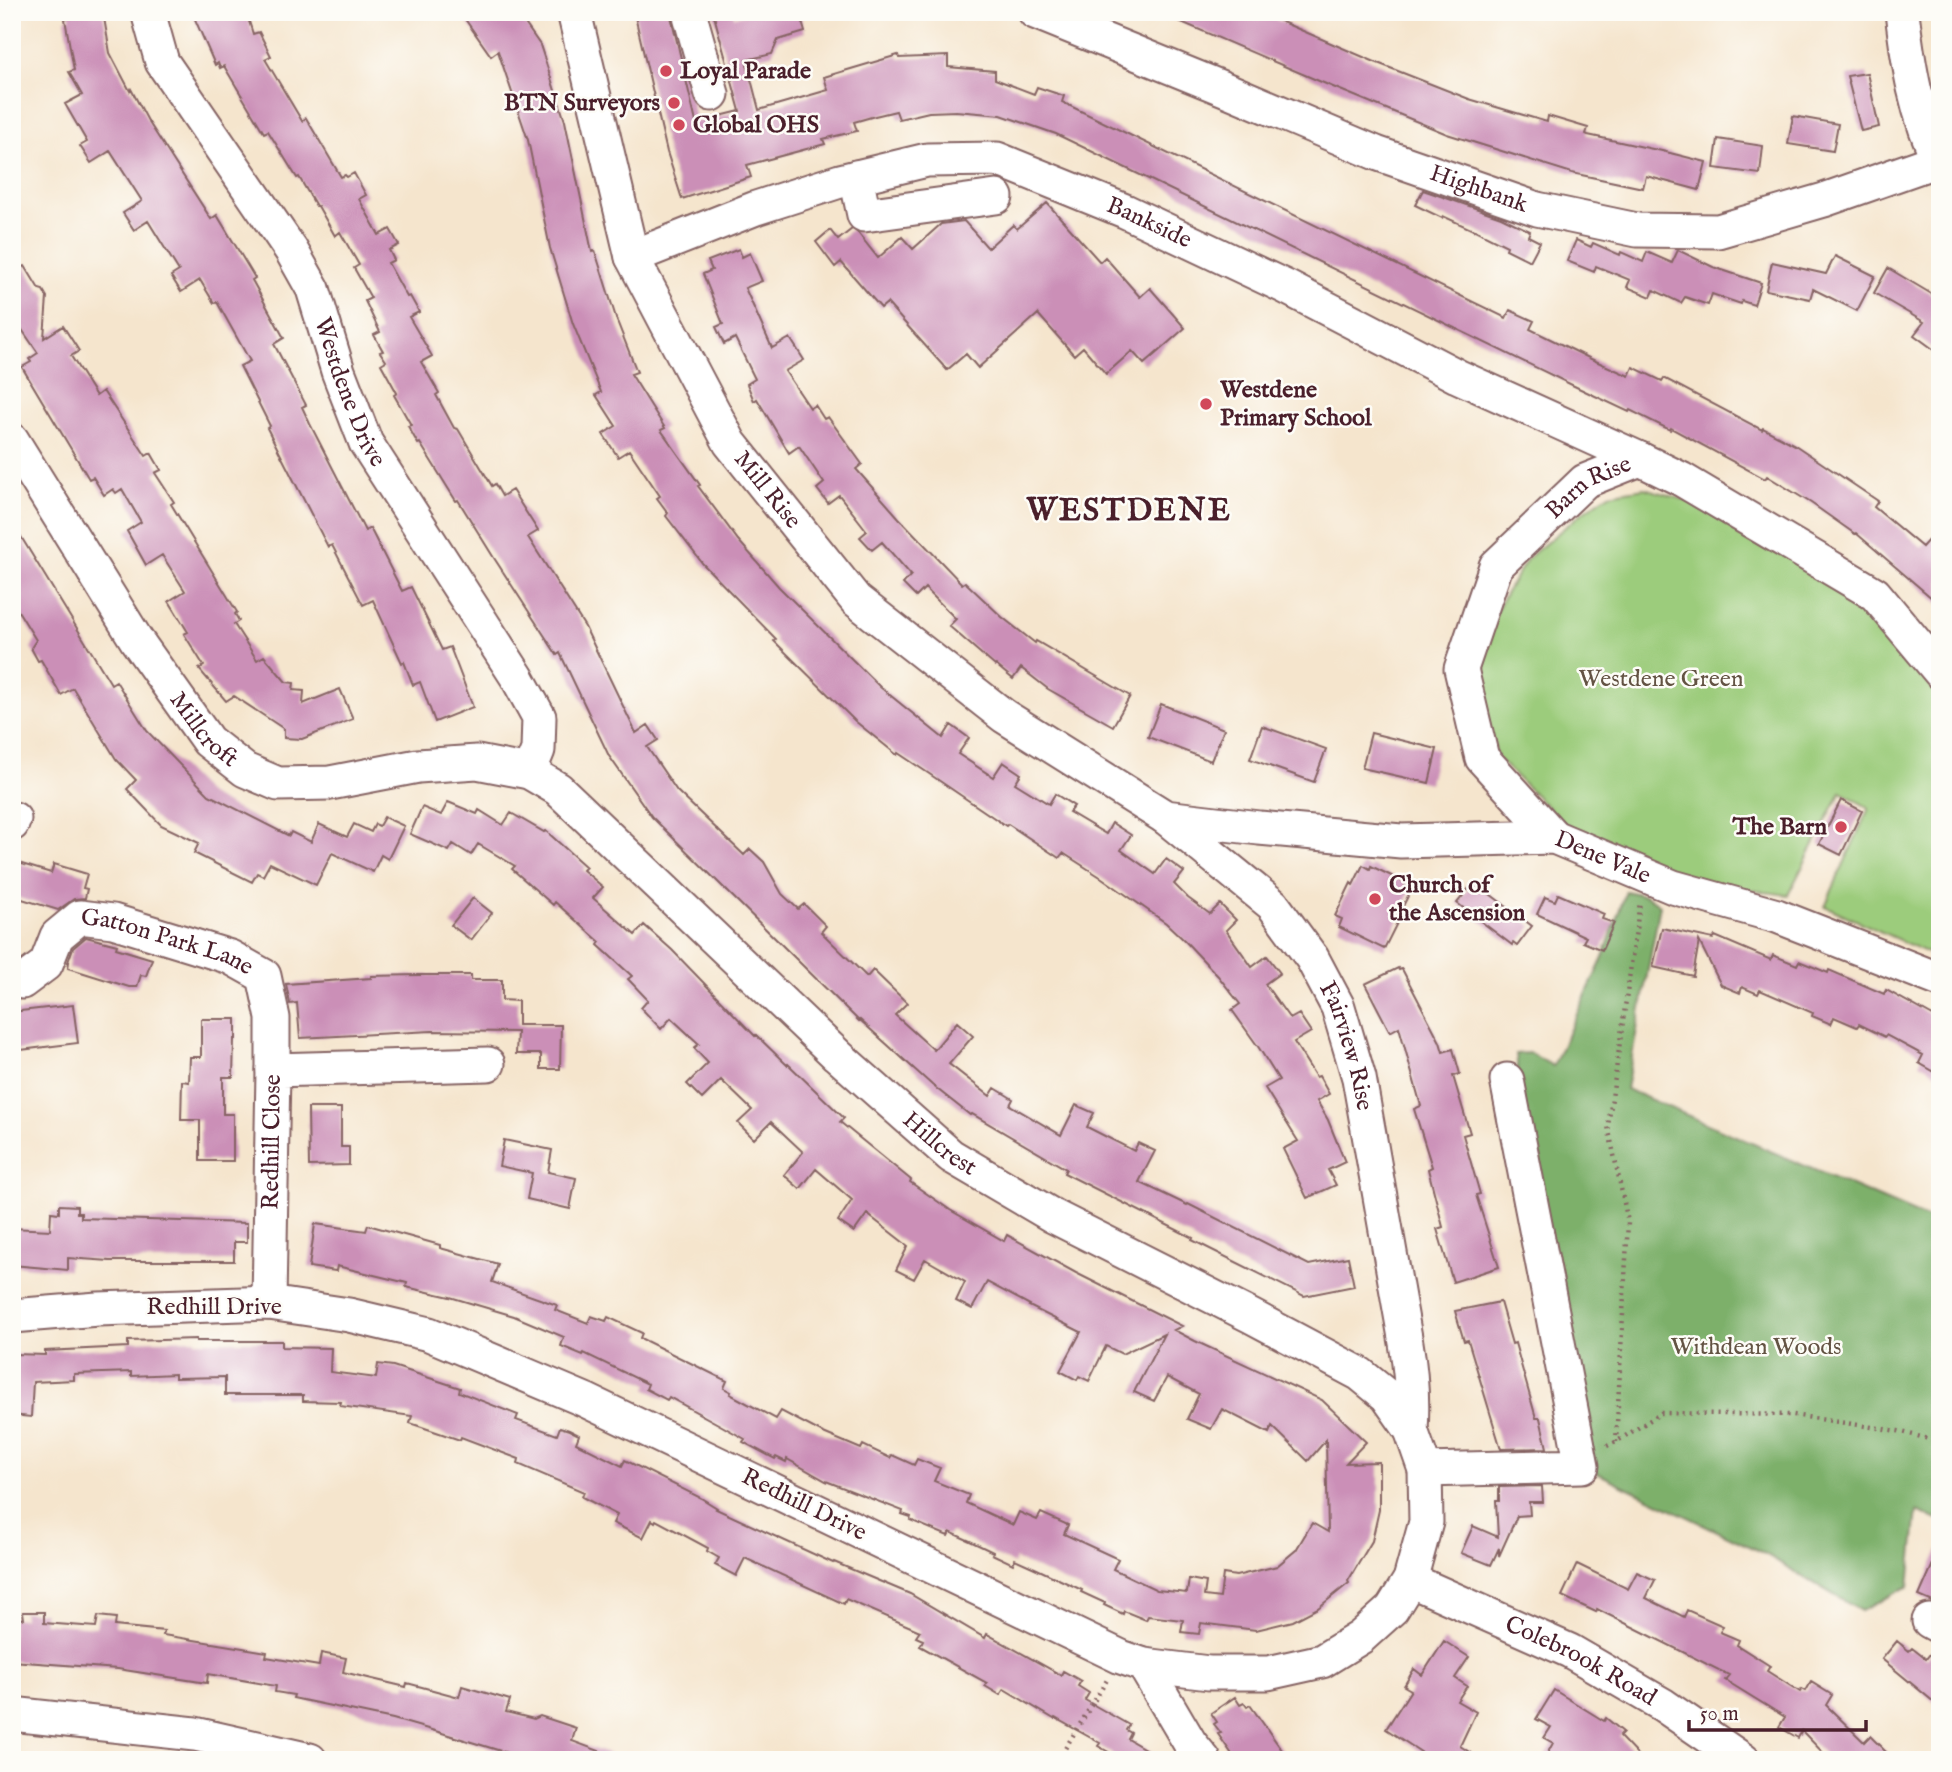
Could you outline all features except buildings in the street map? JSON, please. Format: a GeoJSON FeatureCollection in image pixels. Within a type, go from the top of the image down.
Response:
{"type":"FeatureCollection","features":[{"type":"Feature","properties":{"kind":"street","name":"Westdene Drive"},"geometry":{"type":"LineString","coordinates":[[148,12],[162,62],[291,250],[313,289],[338,372],[366,443],[517,677],[539,717],[538,750],[529,772]]}},
{"type":"Feature","properties":{"kind":"street","name":"Mill Rise"},"geometry":{"type":"LineString","coordinates":[[574,12],[632,257],[730,443],[856,600],[1004,716],[1165,817]]}},
{"type":"Feature","properties":{"kind":"street"},"geometry":{"type":"LineString","coordinates":[[689,12],[712,94]]}},
{"type":"Feature","properties":{"kind":"street","name":"Highbank"},"geometry":{"type":"LineString","coordinates":[[1035,12],[1376,153],[1537,209],[1637,230],[1718,231],[1824,200],[1939,161]]}},
{"type":"Feature","properties":{"kind":"street"},"geometry":{"type":"LineString","coordinates":[[1902,12],[1908,60],[1919,108],[1939,161]]}},
{"type":"Feature","properties":{"kind":"street","name":"Bankside"},"geometry":{"type":"LineString","coordinates":[[632,257],[756,208],[856,177],[927,160],[997,159],[1125,211],[1286,287],[1457,376],[1640,459]]}},
{"type":"Feature","properties":{"kind":"street"},"geometry":{"type":"LineString","coordinates":[[856,177],[864,215],[996,197]]}},
{"type":"Feature","properties":{"kind":"street"},"geometry":{"type":"LineString","coordinates":[[1578,432],[1585,481]]}},
{"type":"Feature","properties":{"kind":"street","name":"Millcroft"},"geometry":{"type":"LineString","coordinates":[[12,440],[137,641],[208,741],[245,770],[278,784],[330,783],[418,766],[477,762],[529,772]]}},
{"type":"Feature","properties":{"kind":"street","name":"Barn Rise"},"geometry":{"type":"LineString","coordinates":[[1554,837],[1482,758],[1461,669],[1496,566],[1585,481],[1640,459],[1681,479],[1875,594],[1940,672]]}},
{"type":"Feature","properties":{"kind":"street","name":"Hillcrest"},"geometry":{"type":"LineString","coordinates":[[529,772],[558,789],[837,1055],[951,1156],[1053,1216],[1360,1374],[1387,1396],[1411,1430]]}},
{"type":"Feature","properties":{"kind":"street","name":"Dene Vale"},"geometry":{"type":"LineString","coordinates":[[1165,817],[1401,841],[1554,837],[1673,887],[1777,916],[1940,980]]}},
{"type":"Feature","properties":{"kind":"street","name":"Fairview Rise"},"geometry":{"type":"LineString","coordinates":[[1165,817],[1273,905],[1312,958],[1338,1007],[1359,1078],[1406,1343],[1413,1410],[1411,1430]]}},
{"type":"Feature","properties":{"kind":"street"},"geometry":{"type":"LineString","coordinates":[[1234,873],[1237,840],[1259,828]]}},
{"type":"Feature","properties":{"kind":"street","name":"Gatton Park Lane"},"geometry":{"type":"LineString","coordinates":[[12,979],[22,982],[46,964],[57,936],[80,917],[113,921],[230,957],[264,976],[273,1018],[274,1070]]}},
{"type":"Feature","properties":{"kind":"street","name":"Redhill Close"},"geometry":{"type":"LineString","coordinates":[[269,1303],[274,1070],[488,1064]]}},
{"type":"Feature","properties":{"kind":"street"},"geometry":{"type":"LineString","coordinates":[[1425,1470],[1582,1466],[1507,1080]]}},
{"type":"Feature","properties":{"kind":"street","name":"Redhill Drive"},"geometry":{"type":"LineString","coordinates":[[12,1315],[269,1303],[349,1315],[429,1334],[585,1400],[1133,1661],[1209,1674],[1268,1674],[1322,1661],[1361,1637],[1392,1609],[1410,1580],[1426,1522],[1425,1470],[1411,1430]]}},
{"type":"Feature","properties":{"kind":"street"},"geometry":{"type":"LineString","coordinates":[[1360,1374],[1406,1343]]}},
{"type":"Feature","properties":{"kind":"street","name":"Colebrook Road"},"geometry":{"type":"LineString","coordinates":[[1410,1580],[1570,1651],[1663,1705],[1743,1760]]}},
{"type":"Feature","properties":{"kind":"street"},"geometry":{"type":"LineString","coordinates":[[1133,1661],[1204,1760]]}},
{"type":"Feature","properties":{"kind":"street"},"geometry":{"type":"LineString","coordinates":[[12,1714],[193,1747],[310,1760]]}},
{"type":"Feature","properties":{"kind":"path"},"geometry":{"type":"LineString","coordinates":[[1616,1442],[1628,1222],[1608,1126],[1641,894]]}},
{"type":"Feature","properties":{"kind":"path"},"geometry":{"type":"LineString","coordinates":[[1580,1456],[1616,1442],[1661,1413],[1793,1415],[1898,1432],[1940,1442]]}},
{"type":"Feature","properties":{"kind":"path"},"geometry":{"type":"LineString","coordinates":[[1058,1760],[1133,1661]]}},
{"type":"Feature","properties":{"kind":"green space","name":"Westdene Green"},"geometry":{"type":"Polygon","coordinates":[[[1644,488],[1721,513],[1805,567],[1853,605],[1940,693],[1940,959],[1825,906],[1869,808],[1841,792],[1788,895],[1696,883],[1565,824],[1497,758],[1473,663],[1502,599],[1528,558],[1583,512],[1609,494],[1644,488]]]}},
{"type":"Feature","properties":{"kind":"green space","name":"Withdean Woods"},"geometry":{"type":"Polygon","coordinates":[[[1626,891],[1647,896],[1660,905],[1626,1089],[1940,1224],[1940,1521],[1917,1511],[1909,1586],[1861,1611],[1765,1554],[1593,1471],[1516,1054],[1530,1053],[1553,1066],[1603,958],[1626,891]]]}},
{"type":"Feature","properties":{"kind":"place","name":"Loyal Parade"},"geometry":{"type":"Point","coordinates":[666,71]}},
{"type":"Feature","properties":{"kind":"place","name":"BTN Surveyors"},"geometry":{"type":"Point","coordinates":[674,103]}},
{"type":"Feature","properties":{"kind":"place","name":"Global OHS"},"geometry":{"type":"Point","coordinates":[679,125]}},
{"type":"Feature","properties":{"kind":"place","name":"Westdene Primary School"},"geometry":{"type":"Point","coordinates":[1206,404]}},
{"type":"Feature","properties":{"kind":"place","name":"The Barn"},"geometry":{"type":"Point","coordinates":[1841,827]}},
{"type":"Feature","properties":{"kind":"place","name":"Church of the Ascension"},"geometry":{"type":"Point","coordinates":[1375,899]}},
{"type":"Feature","properties":{"kind":"district","name":"WESTDENE"},"geometry":{"type":"Point","coordinates":[1129,511]}}]}
